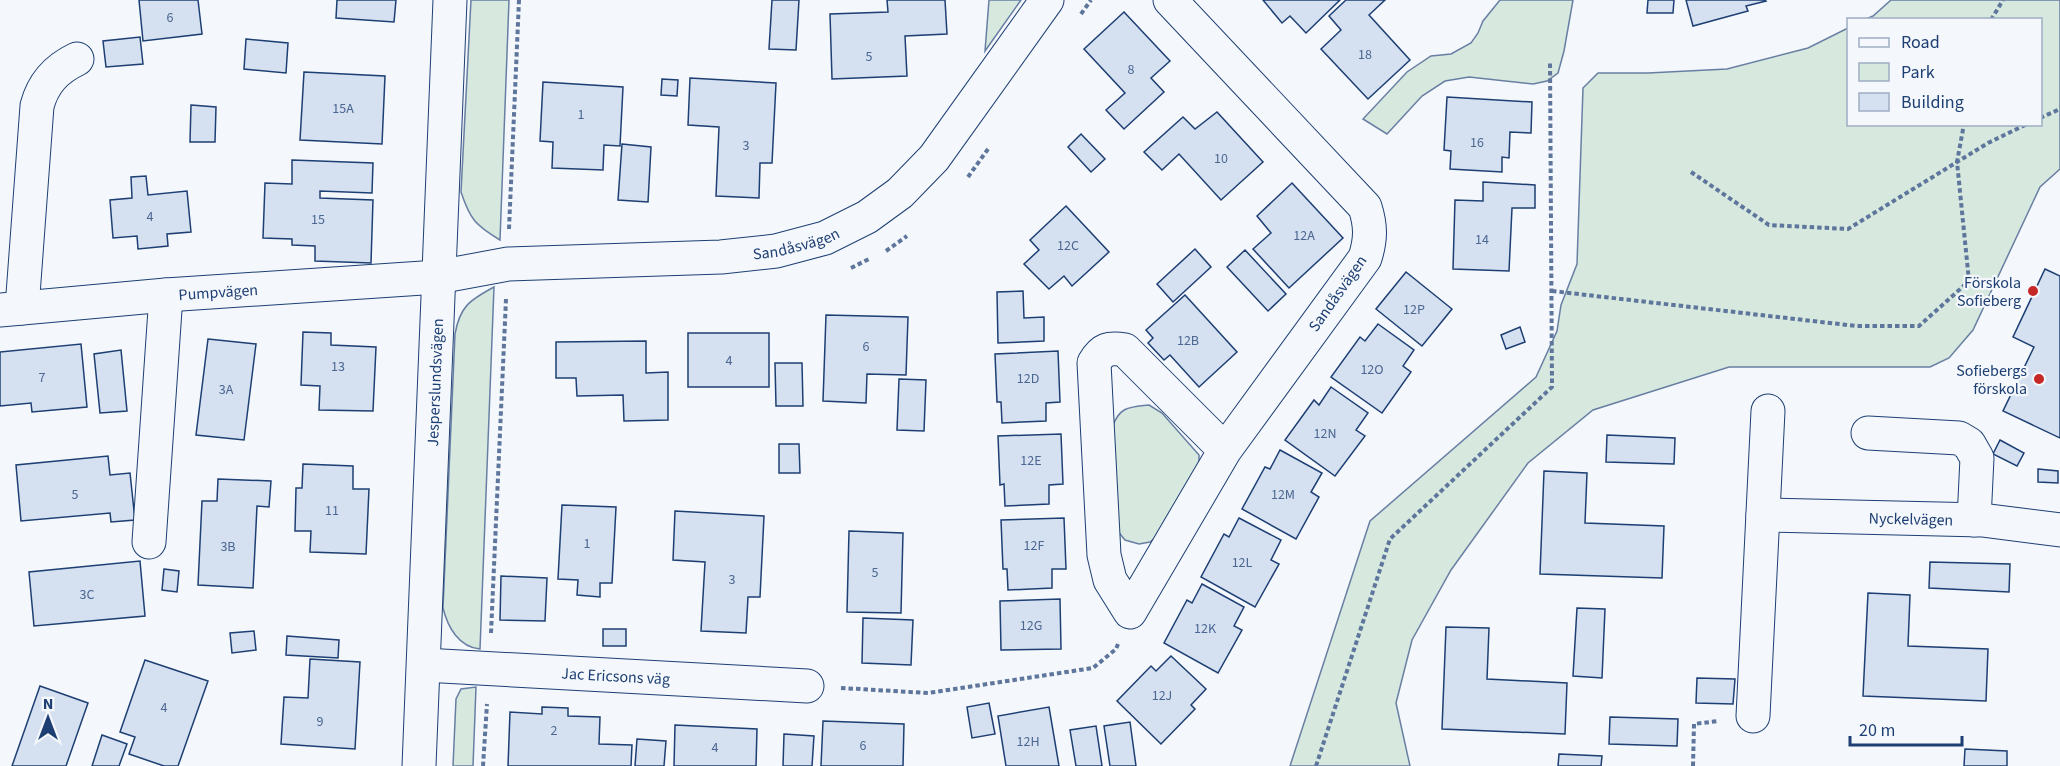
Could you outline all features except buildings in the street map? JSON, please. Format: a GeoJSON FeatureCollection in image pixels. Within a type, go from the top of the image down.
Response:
{"type":"FeatureCollection","features":[{"type":"Feature","properties":{"kind":"street","name":"Jesperslundsvägen"},"geometry":{"type":"LineString","coordinates":[[419,766],[450,0]]}},
{"type":"Feature","properties":{"kind":"street","name":"Sandåsvägen"},"geometry":{"type":"LineString","coordinates":[[438,277],[508,264],[721,257],[776,251],[825,238],[867,217],[900,193],[934,158],[1047,0]]}},
{"type":"Feature","properties":{"kind":"street","name":"Sandåsvägen"},"geometry":{"type":"LineString","coordinates":[[1130,612],[1225,450],[1365,258],[1370,242],[1370,224],[1365,207],[1170,0]]}},
{"type":"Feature","properties":{"kind":"street"},"geometry":{"type":"LineString","coordinates":[[11,309],[40,92],[62,66],[77,59]]}},
{"type":"Feature","properties":{"kind":"street","name":"Pumpvägen"},"geometry":{"type":"LineString","coordinates":[[11,309],[166,295],[438,277]]}},
{"type":"Feature","properties":{"kind":"street"},"geometry":{"type":"LineString","coordinates":[[149,542],[166,295]]}},
{"type":"Feature","properties":{"kind":"street"},"geometry":{"type":"LineString","coordinates":[[1130,612],[1110,580],[1104,555],[1094,363],[1100,354],[1113,348],[1125,350],[1225,450]]}},
{"type":"Feature","properties":{"kind":"street"},"geometry":{"type":"LineString","coordinates":[[1753,716],[1768,411]]}},
{"type":"Feature","properties":{"kind":"street"},"geometry":{"type":"LineString","coordinates":[[1868,433],[1959,438],[1969,444],[1977,458],[1974,520]]}},
{"type":"Feature","properties":{"kind":"street","name":"Nyckelvägen"},"geometry":{"type":"LineString","coordinates":[[1763,515],[1974,520],[2060,530]]}},
{"type":"Feature","properties":{"kind":"street","name":"Jac Ericsons väg"},"geometry":{"type":"LineString","coordinates":[[424,665],[807,686]]}},
{"type":"Feature","properties":{"kind":"path"},"geometry":{"type":"LineString","coordinates":[[483,766],[519,0]]}},
{"type":"Feature","properties":{"kind":"path"},"geometry":{"type":"LineString","coordinates":[[1992,18],[2003,0]]}},
{"type":"Feature","properties":{"kind":"path"},"geometry":{"type":"LineString","coordinates":[[1316,766],[1390,539],[1552,387],[1550,62]]}},
{"type":"Feature","properties":{"kind":"path"},"geometry":{"type":"LineString","coordinates":[[2042,117],[2060,109]]}},
{"type":"Feature","properties":{"kind":"path"},"geometry":{"type":"LineString","coordinates":[[1552,291],[1856,326],[1919,326],[1969,281],[1957,162],[1964,126]]}},
{"type":"Feature","properties":{"kind":"path"},"geometry":{"type":"LineString","coordinates":[[1691,172],[1769,225],[1848,229],[1988,143],[2023,126]]}},
{"type":"Feature","properties":{"kind":"path"},"geometry":{"type":"LineString","coordinates":[[807,686],[928,693],[1093,668],[1116,649],[1130,612]]}},
{"type":"Feature","properties":{"kind":"path"},"geometry":{"type":"LineString","coordinates":[[1693,766],[1694,724],[1753,716]]}},
{"type":"Feature","properties":{"kind":"green space"},"geometry":{"type":"Polygon","coordinates":[[[471,0],[509,0],[500,240],[474,220],[461,192],[471,0]]]}},
{"type":"Feature","properties":{"kind":"green space"},"geometry":{"type":"Polygon","coordinates":[[[989,0],[1021,0],[985,51],[989,0]]]}},
{"type":"Feature","properties":{"kind":"green space"},"geometry":{"type":"Polygon","coordinates":[[[1500,0],[1573,0],[1558,73],[1547,81],[1533,84],[1469,77],[1445,81],[1422,96],[1387,134],[1363,119],[1407,72],[1431,56],[1451,54],[1471,43],[1483,21],[1500,0]]]}},
{"type":"Feature","properties":{"kind":"green space"},"geometry":{"type":"Polygon","coordinates":[[[1891,0],[2060,0],[2060,169],[2040,187],[1973,330],[1949,358],[1930,367],[1729,367],[1593,410],[1528,463],[1451,570],[1412,640],[1396,703],[1410,766],[1290,766],[1370,521],[1536,377],[1557,331],[1561,305],[1577,264],[1583,88],[1598,73],[1727,69],[1808,48],[1847,28],[1847,126],[2042,126],[2042,18],[1868,18],[1891,0]]]}},
{"type":"Feature","properties":{"kind":"green space"},"geometry":{"type":"Polygon","coordinates":[[[494,287],[480,649],[466,645],[460,640],[451,629],[443,608],[455,334],[457,324],[467,305],[494,287]]]}},
{"type":"Feature","properties":{"kind":"green space"},"geometry":{"type":"Polygon","coordinates":[[[1149,405],[1162,413],[1199,455],[1199,465],[1162,532],[1150,542],[1139,544],[1125,540],[1116,529],[1112,428],[1118,416],[1125,409],[1149,405]]]}},
{"type":"Feature","properties":{"kind":"green space"},"geometry":{"type":"Polygon","coordinates":[[[476,687],[473,766],[453,766],[456,699],[461,689],[476,687]]]}},
{"type":"Feature","properties":{"kind":"place","name":"Förskola Sofieberg"},"geometry":{"type":"Point","coordinates":[2033,291]}},
{"type":"Feature","properties":{"kind":"place","name":"Sofiebergs förskola"},"geometry":{"type":"Point","coordinates":[2039,379]}}]}
